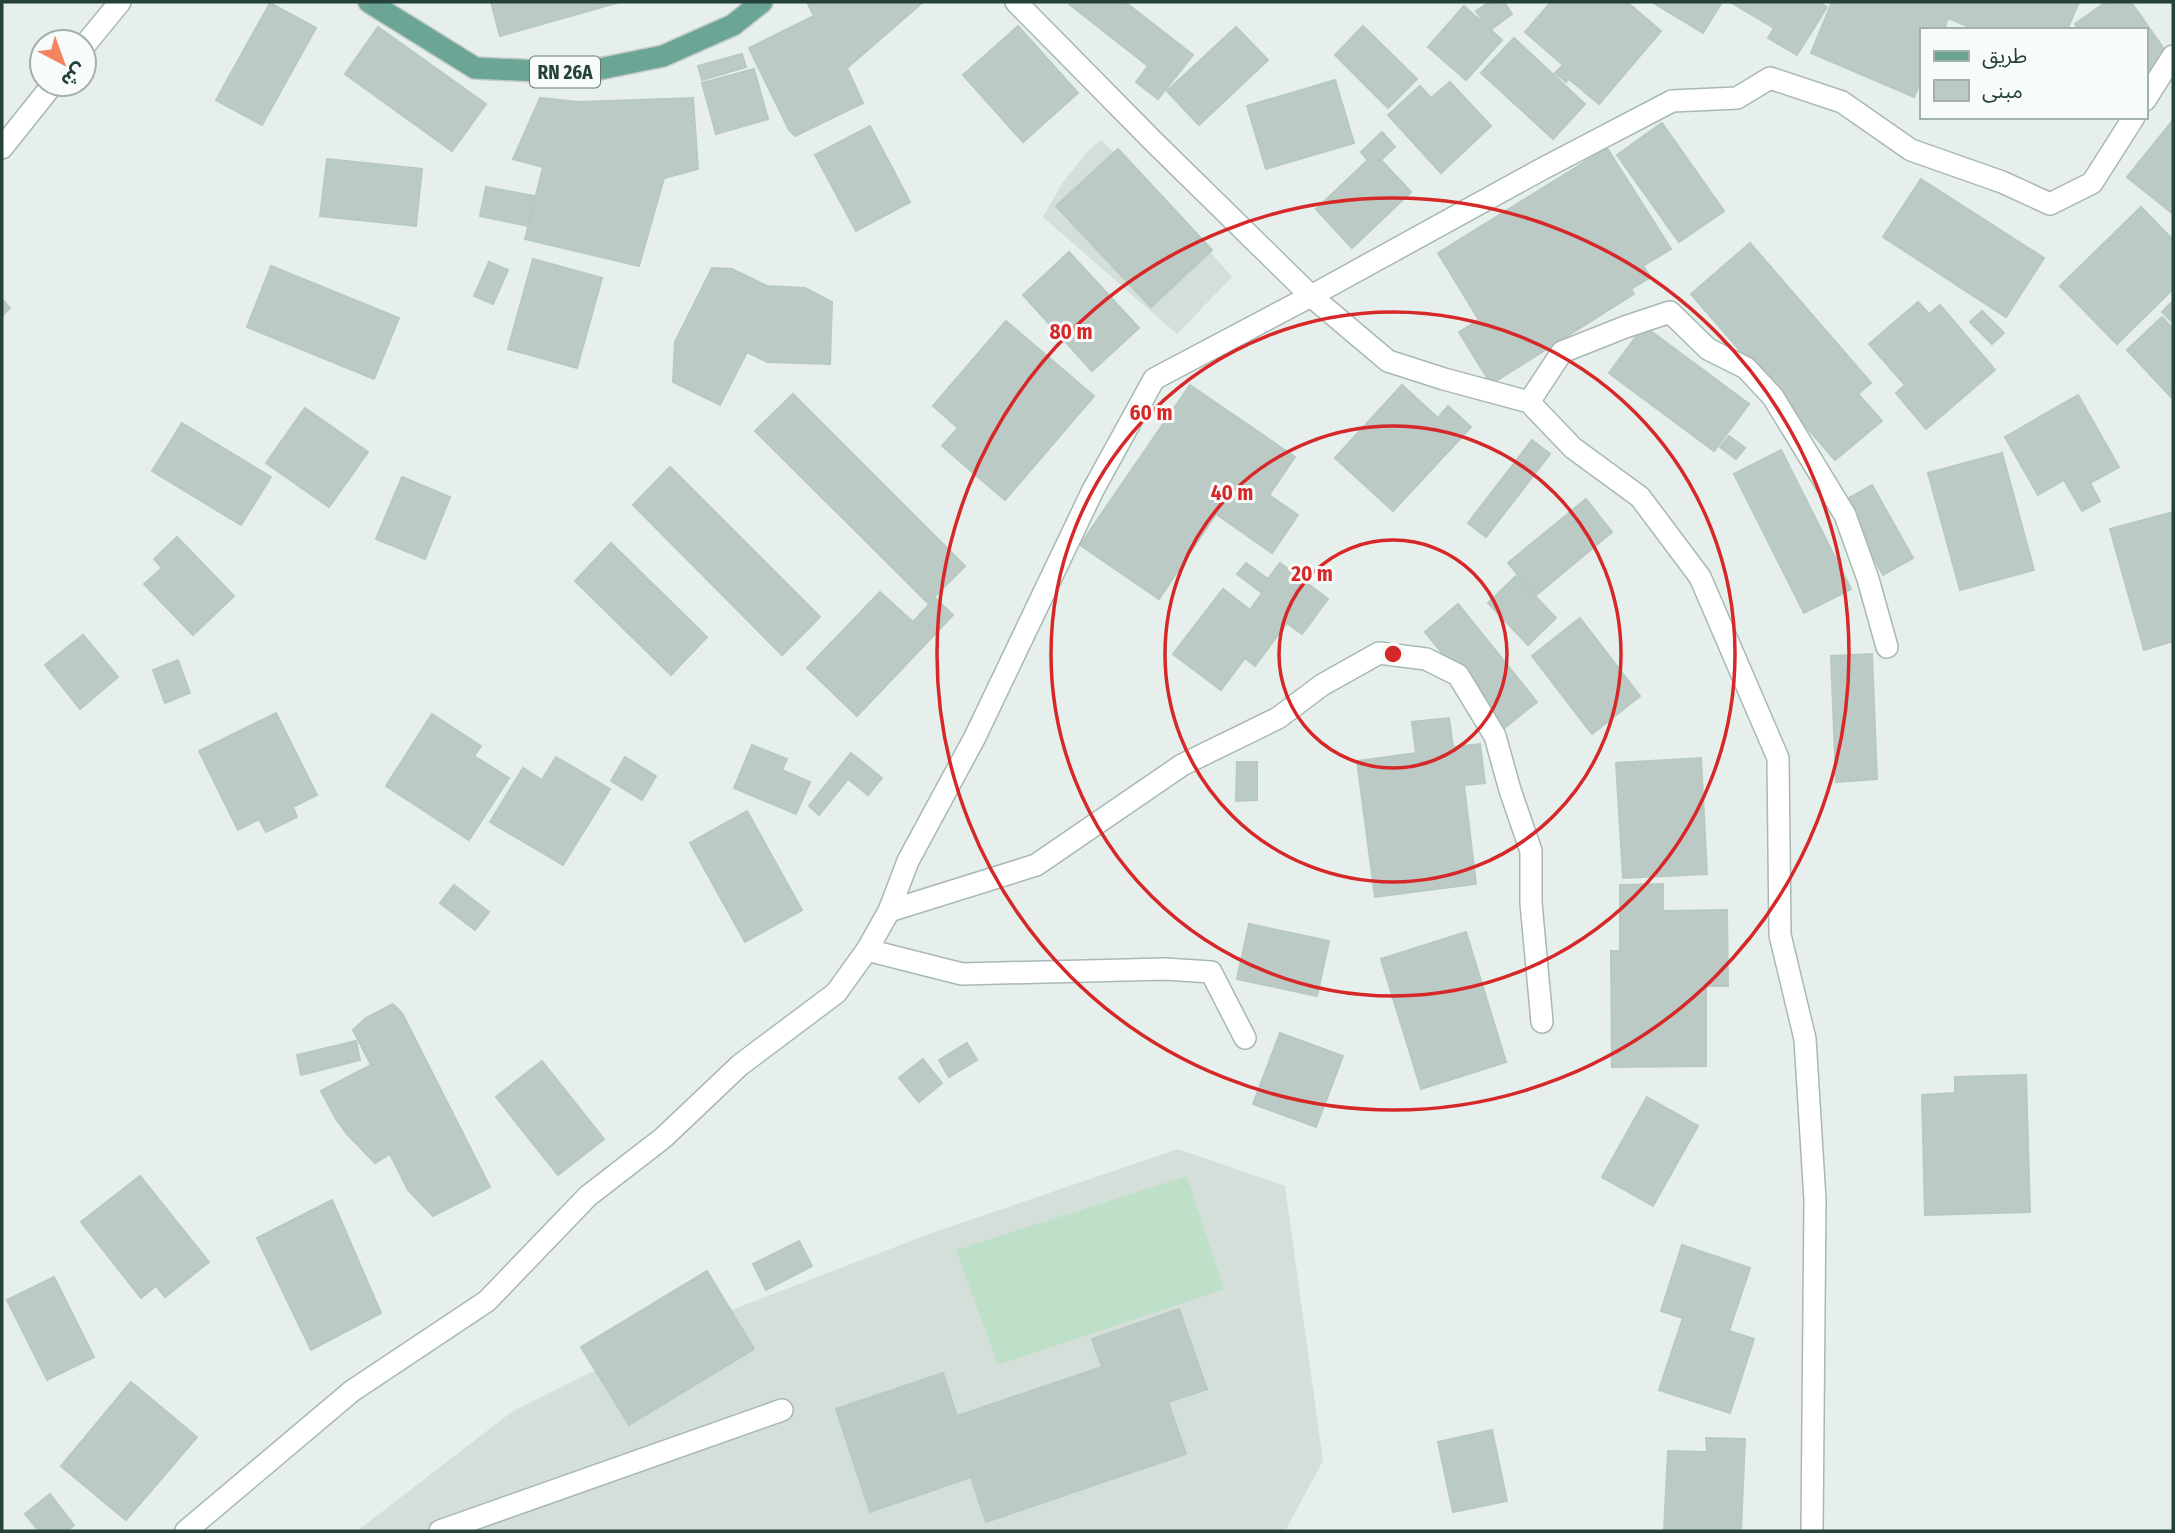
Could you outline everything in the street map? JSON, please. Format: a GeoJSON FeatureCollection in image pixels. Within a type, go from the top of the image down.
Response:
{"type":"FeatureCollection","features":[{"type":"Feature","properties":{"kind":"main road","name":"RN 26A"},"geometry":{"type":"LineString","coordinates":[[369,2],[475,68],[580,73],[663,55],[733,24],[762,2]]}},
{"type":"Feature","properties":{"kind":"street"},"geometry":{"type":"LineString","coordinates":[[98,29],[120,2]]}},
{"type":"Feature","properties":{"kind":"street"},"geometry":{"type":"LineString","coordinates":[[1016,2],[1311,296],[1388,361],[1529,402],[1573,448],[1640,498],[1700,577],[1778,758],[1780,935],[1805,1040],[1815,1200],[1812,1531]]}},
{"type":"Feature","properties":{"kind":"street"},"geometry":{"type":"LineString","coordinates":[[2147,97],[2173,56]]}},
{"type":"Feature","properties":{"kind":"street"},"geometry":{"type":"LineString","coordinates":[[186,1531],[352,1391],[487,1301],[589,1196],[663,1138],[740,1065],[836,993],[867,950],[889,911],[908,861],[975,737],[1093,490],[1154,379],[1672,101],[1737,98],[1770,78],[1842,102],[1911,150],[2002,182],[2050,204],[2092,183],[2133,119]]}},
{"type":"Feature","properties":{"kind":"street"},"geometry":{"type":"LineString","coordinates":[[2,148],[42,98]]}},
{"type":"Feature","properties":{"kind":"street"},"geometry":{"type":"LineString","coordinates":[[1529,402],[1562,352],[1670,312],[1708,349],[1746,368],[1773,397],[1844,515],[1868,579],[1887,647]]}},
{"type":"Feature","properties":{"kind":"street"},"geometry":{"type":"LineString","coordinates":[[889,911],[1036,865],[1182,765],[1278,718],[1322,685],[1379,653],[1426,659],[1458,676],[1495,736],[1531,851],[1531,903],[1542,1022]]}},
{"type":"Feature","properties":{"kind":"street"},"geometry":{"type":"LineString","coordinates":[[867,950],[962,974],[1165,969],[1211,972],[1245,1038]]}},
{"type":"Feature","properties":{"kind":"street"},"geometry":{"type":"LineString","coordinates":[[440,1531],[782,1410]]}},
{"type":"Feature","properties":{"kind":"shaded area"},"geometry":{"type":"Polygon","coordinates":[[[1101,140],[1176,213],[1232,277],[1177,334],[1043,217],[1063,182],[1089,150],[1101,140]]]}},
{"type":"Feature","properties":{"kind":"shaded area"},"geometry":{"type":"Polygon","coordinates":[[[1178,1149],[1285,1186],[1323,1461],[1285,1531],[357,1531],[513,1411],[664,1336],[929,1234],[1178,1149]]]}},
{"type":"Feature","properties":{"kind":"green space"},"geometry":{"type":"Polygon","coordinates":[[[1187,1176],[1224,1289],[998,1365],[956,1250],[1187,1176]]]}},
{"type":"Feature","properties":{"kind":"building"},"geometry":{"type":"Polygon","coordinates":[[[491,2],[620,2],[500,36],[491,2]]]}},
{"type":"Feature","properties":{"kind":"building"},"geometry":{"type":"Polygon","coordinates":[[[807,2],[923,2],[847,68],[863,103],[795,136],[789,130],[749,48],[814,16],[807,2]]]}},
{"type":"Feature","properties":{"kind":"building"},"geometry":{"type":"Polygon","coordinates":[[[1125,2],[1193,55],[1158,99],[1136,82],[1148,66],[1069,4],[1125,2]]]}},
{"type":"Feature","properties":{"kind":"building"},"geometry":{"type":"Polygon","coordinates":[[[1490,2],[1504,2],[1512,14],[1490,30],[1476,11],[1490,2]]]}},
{"type":"Feature","properties":{"kind":"building"},"geometry":{"type":"Polygon","coordinates":[[[1551,2],[1627,2],[1661,31],[1599,104],[1569,79],[1566,82],[1555,73],[1563,65],[1525,32],[1551,2]]]}},
{"type":"Feature","properties":{"kind":"building"},"geometry":{"type":"Polygon","coordinates":[[[1652,2],[1722,2],[1703,33],[1652,2]]]}},
{"type":"Feature","properties":{"kind":"building"},"geometry":{"type":"Polygon","coordinates":[[[1730,2],[1818,2],[1827,7],[1797,55],[1768,38],[1774,28],[1730,2]]]}},
{"type":"Feature","properties":{"kind":"building"},"geometry":{"type":"Polygon","coordinates":[[[1832,2],[2079,2],[2068,28],[1971,28],[1948,18],[1945,28],[1920,28],[1920,83],[1914,97],[1811,53],[1832,2]]]}},
{"type":"Feature","properties":{"kind":"building"},"geometry":{"type":"Polygon","coordinates":[[[2106,2],[2131,2],[2171,59],[2147,77],[2147,28],[2078,28],[2075,24],[2106,2]]]}},
{"type":"Feature","properties":{"kind":"building"},"geometry":{"type":"Polygon","coordinates":[[[270,3],[316,28],[262,125],[216,100],[270,3]]]}},
{"type":"Feature","properties":{"kind":"building"},"geometry":{"type":"Polygon","coordinates":[[[1464,6],[1502,40],[1466,80],[1428,47],[1464,6]]]}},
{"type":"Feature","properties":{"kind":"building"},"geometry":{"type":"Polygon","coordinates":[[[1018,26],[1078,93],[1023,142],[963,75],[1018,26]]]}},
{"type":"Feature","properties":{"kind":"building"},"geometry":{"type":"Polygon","coordinates":[[[1363,26],[1417,79],[1388,108],[1335,55],[1363,26]]]}},
{"type":"Feature","properties":{"kind":"building"},"geometry":{"type":"Polygon","coordinates":[[[378,27],[486,104],[452,151],[345,74],[378,27]]]}},
{"type":"Feature","properties":{"kind":"building"},"geometry":{"type":"Polygon","coordinates":[[[1236,27],[1268,60],[1199,125],[1167,91],[1236,27]]]}},
{"type":"Feature","properties":{"kind":"building"},"geometry":{"type":"Polygon","coordinates":[[[1514,38],[1585,104],[1553,139],[1481,73],[1514,38]]]}},
{"type":"Feature","properties":{"kind":"building"},"geometry":{"type":"Polygon","coordinates":[[[742,54],[746,67],[702,80],[698,66],[742,54]]]}},
{"type":"Feature","properties":{"kind":"building"},"geometry":{"type":"Polygon","coordinates":[[[754,69],[768,119],[716,134],[702,83],[754,69]]]}},
{"type":"Feature","properties":{"kind":"building"},"geometry":{"type":"Polygon","coordinates":[[[1335,80],[1354,143],[1266,169],[1247,106],[1335,80]]]}},
{"type":"Feature","properties":{"kind":"building"},"geometry":{"type":"Polygon","coordinates":[[[1450,82],[1491,126],[1441,173],[1388,115],[1420,86],[1431,98],[1450,82]]]}},
{"type":"Feature","properties":{"kind":"building"},"geometry":{"type":"Polygon","coordinates":[[[540,98],[579,102],[693,98],[698,169],[664,178],[639,266],[525,239],[543,167],[513,159],[540,98]]]}},
{"type":"Feature","properties":{"kind":"building"},"geometry":{"type":"Polygon","coordinates":[[[2173,120],[2173,214],[2127,177],[2173,120]]]}},
{"type":"Feature","properties":{"kind":"building"},"geometry":{"type":"Polygon","coordinates":[[[1662,123],[1724,211],[1679,242],[1617,155],[1662,123]]]}},
{"type":"Feature","properties":{"kind":"building"},"geometry":{"type":"Polygon","coordinates":[[[870,126],[910,202],[856,231],[815,155],[870,126]]]}},
{"type":"Feature","properties":{"kind":"building"},"geometry":{"type":"Polygon","coordinates":[[[1382,132],[1395,147],[1381,160],[1411,192],[1352,248],[1316,209],[1368,160],[1361,152],[1382,132]]]}},
{"type":"Feature","properties":{"kind":"building"},"geometry":{"type":"Polygon","coordinates":[[[1607,148],[1671,249],[1643,266],[1651,277],[1631,289],[1634,294],[1491,384],[1459,332],[1479,320],[1438,253],[1607,148]]]}},
{"type":"Feature","properties":{"kind":"building"},"geometry":{"type":"Polygon","coordinates":[[[1118,149],[1212,250],[1151,307],[1056,206],[1118,149]]]}},
{"type":"Feature","properties":{"kind":"building"},"geometry":{"type":"Polygon","coordinates":[[[327,159],[422,169],[416,226],[320,216],[327,159]]]}},
{"type":"Feature","properties":{"kind":"building"},"geometry":{"type":"Polygon","coordinates":[[[1921,179],[2044,258],[2006,317],[1883,237],[1921,179]]]}},
{"type":"Feature","properties":{"kind":"building"},"geometry":{"type":"Polygon","coordinates":[[[486,187],[534,196],[528,226],[480,216],[486,187]]]}},
{"type":"Feature","properties":{"kind":"building"},"geometry":{"type":"Polygon","coordinates":[[[2141,207],[2173,240],[2173,289],[2117,344],[2060,286],[2141,207]]]}},
{"type":"Feature","properties":{"kind":"building"},"geometry":{"type":"Polygon","coordinates":[[[1750,243],[1871,383],[1858,394],[1882,421],[1835,460],[1691,294],[1750,243]]]}},
{"type":"Feature","properties":{"kind":"building"},"geometry":{"type":"Polygon","coordinates":[[[1069,252],[1139,328],[1092,371],[1023,295],[1069,252]]]}},
{"type":"Feature","properties":{"kind":"building"},"geometry":{"type":"Polygon","coordinates":[[[533,259],[602,278],[577,368],[508,349],[533,259]]]}},
{"type":"Feature","properties":{"kind":"building"},"geometry":{"type":"Polygon","coordinates":[[[489,262],[508,270],[493,304],[474,296],[489,262]]]}},
{"type":"Feature","properties":{"kind":"building"},"geometry":{"type":"Polygon","coordinates":[[[271,266],[399,318],[374,379],[247,327],[271,266]]]}},
{"type":"Feature","properties":{"kind":"building"},"geometry":{"type":"Polygon","coordinates":[[[712,268],[732,269],[767,286],[805,288],[832,302],[830,364],[767,362],[747,352],[720,405],[673,382],[675,342],[712,268]]]}},
{"type":"Feature","properties":{"kind":"building"},"geometry":{"type":"Polygon","coordinates":[[[2,299],[10,308],[2,316],[2,299]]]}},
{"type":"Feature","properties":{"kind":"building"},"geometry":{"type":"Polygon","coordinates":[[[2173,301],[2173,323],[2162,312],[2173,301]]]}},
{"type":"Feature","properties":{"kind":"building"},"geometry":{"type":"Polygon","coordinates":[[[1918,302],[1929,314],[1940,305],[1995,370],[1926,429],[1896,393],[1905,385],[1869,344],[1918,302]]]}},
{"type":"Feature","properties":{"kind":"building"},"geometry":{"type":"Polygon","coordinates":[[[1982,311],[2004,333],[1992,344],[1970,322],[1982,311]]]}},
{"type":"Feature","properties":{"kind":"building"},"geometry":{"type":"Polygon","coordinates":[[[2162,317],[2173,329],[2171,397],[2127,350],[2162,317]]]}},
{"type":"Feature","properties":{"kind":"building"},"geometry":{"type":"Polygon","coordinates":[[[1006,321],[1094,396],[1005,500],[942,446],[958,428],[933,406],[1006,321]]]}},
{"type":"Feature","properties":{"kind":"building"},"geometry":{"type":"Polygon","coordinates":[[[1644,326],[1749,404],[1714,451],[1609,373],[1644,326]]]}},
{"type":"Feature","properties":{"kind":"building"},"geometry":{"type":"Polygon","coordinates":[[[1190,385],[1295,457],[1269,495],[1298,515],[1272,553],[1216,514],[1159,599],[1080,545],[1190,385]]]}},
{"type":"Feature","properties":{"kind":"building"},"geometry":{"type":"Polygon","coordinates":[[[1402,385],[1438,418],[1448,406],[1471,427],[1393,511],[1335,458],[1402,385]]]}},
{"type":"Feature","properties":{"kind":"building"},"geometry":{"type":"Polygon","coordinates":[[[793,394],[965,566],[928,603],[755,431],[793,394]]]}},
{"type":"Feature","properties":{"kind":"building"},"geometry":{"type":"Polygon","coordinates":[[[2078,395],[2119,467],[2090,483],[2100,501],[2082,511],[2064,480],[2038,495],[2005,437],[2078,395]]]}},
{"type":"Feature","properties":{"kind":"building"},"geometry":{"type":"Polygon","coordinates":[[[305,408],[368,452],[329,507],[266,463],[305,408]]]}},
{"type":"Feature","properties":{"kind":"building"},"geometry":{"type":"Polygon","coordinates":[[[182,423],[271,477],[241,525],[152,471],[182,423]]]}},
{"type":"Feature","properties":{"kind":"building"},"geometry":{"type":"Polygon","coordinates":[[[1729,436],[1745,448],[1736,459],[1720,447],[1729,436]]]}},
{"type":"Feature","properties":{"kind":"building"},"geometry":{"type":"Polygon","coordinates":[[[1532,440],[1550,454],[1486,537],[1468,523],[1532,440]]]}},
{"type":"Feature","properties":{"kind":"building"},"geometry":{"type":"Polygon","coordinates":[[[1781,450],[1851,589],[1804,613],[1734,474],[1781,450]]]}},
{"type":"Feature","properties":{"kind":"building"},"geometry":{"type":"Polygon","coordinates":[[[2002,453],[2034,570],[1960,590],[1928,473],[2002,453]]]}},
{"type":"Feature","properties":{"kind":"building"},"geometry":{"type":"Polygon","coordinates":[[[670,467],[820,617],[782,655],[633,505],[670,467]]]}},
{"type":"Feature","properties":{"kind":"building"},"geometry":{"type":"Polygon","coordinates":[[[402,477],[450,497],[425,559],[376,539],[402,477]]]}},
{"type":"Feature","properties":{"kind":"building"},"geometry":{"type":"Polygon","coordinates":[[[1872,485],[1913,558],[1883,575],[1842,502],[1872,485]]]}},
{"type":"Feature","properties":{"kind":"building"},"geometry":{"type":"Polygon","coordinates":[[[1586,499],[1612,532],[1535,596],[1508,563],[1586,499]]]}},
{"type":"Feature","properties":{"kind":"building"},"geometry":{"type":"Polygon","coordinates":[[[2173,512],[2173,641],[2144,650],[2110,529],[2173,512]]]}},
{"type":"Feature","properties":{"kind":"building"},"geometry":{"type":"Polygon","coordinates":[[[177,537],[234,596],[193,635],[144,584],[162,568],[154,559],[177,537]]]}},
{"type":"Feature","properties":{"kind":"building"},"geometry":{"type":"Polygon","coordinates":[[[611,543],[707,637],[671,675],[575,581],[611,543]]]}},
{"type":"Feature","properties":{"kind":"building"},"geometry":{"type":"Polygon","coordinates":[[[1246,563],[1268,579],[1280,563],[1328,599],[1302,634],[1287,623],[1255,666],[1245,658],[1221,690],[1173,654],[1223,589],[1250,610],[1262,593],[1237,574],[1246,563]]]}},
{"type":"Feature","properties":{"kind":"building"},"geometry":{"type":"Polygon","coordinates":[[[1516,576],[1556,618],[1528,645],[1488,603],[1516,576]]]}},
{"type":"Feature","properties":{"kind":"building"},"geometry":{"type":"Polygon","coordinates":[[[880,592],[913,622],[935,598],[953,615],[857,716],[807,668],[880,592]]]}},
{"type":"Feature","properties":{"kind":"building"},"geometry":{"type":"Polygon","coordinates":[[[1458,604],[1537,702],[1503,729],[1425,632],[1458,604]]]}},
{"type":"Feature","properties":{"kind":"building"},"geometry":{"type":"Polygon","coordinates":[[[1580,618],[1640,696],[1592,734],[1532,656],[1580,618]]]}},
{"type":"Feature","properties":{"kind":"building"},"geometry":{"type":"Polygon","coordinates":[[[83,635],[118,677],[80,709],[45,665],[83,635]]]}},
{"type":"Feature","properties":{"kind":"building"},"geometry":{"type":"Polygon","coordinates":[[[1872,654],[1877,779],[1836,782],[1831,656],[1872,654]]]}},
{"type":"Feature","properties":{"kind":"building"},"geometry":{"type":"Polygon","coordinates":[[[178,660],[190,693],[165,703],[153,670],[178,660]]]}},
{"type":"Feature","properties":{"kind":"building"},"geometry":{"type":"Polygon","coordinates":[[[276,713],[317,795],[293,807],[297,817],[266,832],[259,819],[238,830],[199,751],[276,713]]]}},
{"type":"Feature","properties":{"kind":"building"},"geometry":{"type":"Polygon","coordinates":[[[432,714],[481,746],[474,756],[509,778],[469,840],[386,786],[432,714]]]}},
{"type":"Feature","properties":{"kind":"building"},"geometry":{"type":"Polygon","coordinates":[[[1449,718],[1453,747],[1480,744],[1485,783],[1464,785],[1476,884],[1375,897],[1357,761],[1416,753],[1412,722],[1449,718]]]}},
{"type":"Feature","properties":{"kind":"building"},"geometry":{"type":"Polygon","coordinates":[[[752,745],[787,759],[782,770],[810,782],[796,814],[734,788],[752,745]]]}},
{"type":"Feature","properties":{"kind":"building"},"geometry":{"type":"Polygon","coordinates":[[[851,753],[882,778],[868,795],[848,779],[819,815],[809,806],[851,753]]]}},
{"type":"Feature","properties":{"kind":"building"},"geometry":{"type":"Polygon","coordinates":[[[556,757],[610,789],[563,865],[490,822],[523,768],[542,780],[556,757]]]}},
{"type":"Feature","properties":{"kind":"building"},"geometry":{"type":"Polygon","coordinates":[[[625,757],[656,776],[642,800],[611,781],[625,757]]]}},
{"type":"Feature","properties":{"kind":"building"},"geometry":{"type":"Polygon","coordinates":[[[1701,758],[1707,874],[1623,878],[1616,763],[1701,758]]]}},
{"type":"Feature","properties":{"kind":"building"},"geometry":{"type":"Polygon","coordinates":[[[1237,762],[1257,762],[1257,800],[1236,801],[1237,762]]]}},
{"type":"Feature","properties":{"kind":"building"},"geometry":{"type":"Polygon","coordinates":[[[747,811],[802,910],[745,942],[690,843],[747,811]]]}},
{"type":"Feature","properties":{"kind":"building"},"geometry":{"type":"Polygon","coordinates":[[[1663,884],[1663,911],[1727,910],[1728,986],[1706,986],[1706,1066],[1612,1067],[1611,951],[1620,951],[1620,885],[1663,884]]]}},
{"type":"Feature","properties":{"kind":"building"},"geometry":{"type":"Polygon","coordinates":[[[454,885],[489,912],[475,930],[440,903],[454,885]]]}},
{"type":"Feature","properties":{"kind":"building"},"geometry":{"type":"Polygon","coordinates":[[[1249,924],[1329,941],[1317,996],[1237,979],[1249,924]]]}},
{"type":"Feature","properties":{"kind":"building"},"geometry":{"type":"Polygon","coordinates":[[[1466,932],[1506,1062],[1421,1089],[1381,959],[1466,932]]]}},
{"type":"Feature","properties":{"kind":"building"},"geometry":{"type":"Polygon","coordinates":[[[393,1004],[402,1013],[490,1187],[433,1216],[408,1190],[390,1154],[375,1163],[347,1134],[321,1091],[371,1065],[353,1030],[366,1018],[393,1004]]]}},
{"type":"Feature","properties":{"kind":"building"},"geometry":{"type":"Polygon","coordinates":[[[1280,1033],[1343,1056],[1316,1127],[1253,1104],[1280,1033]]]}},
{"type":"Feature","properties":{"kind":"building"},"geometry":{"type":"Polygon","coordinates":[[[356,1041],[360,1060],[301,1075],[297,1055],[356,1041]]]}},
{"type":"Feature","properties":{"kind":"building"},"geometry":{"type":"Polygon","coordinates":[[[967,1043],[977,1060],[949,1077],[939,1060],[967,1043]]]}},
{"type":"Feature","properties":{"kind":"building"},"geometry":{"type":"Polygon","coordinates":[[[923,1059],[942,1083],[919,1102],[899,1078],[923,1059]]]}},
{"type":"Feature","properties":{"kind":"building"},"geometry":{"type":"Polygon","coordinates":[[[542,1061],[604,1139],[558,1175],[496,1097],[542,1061]]]}},
{"type":"Feature","properties":{"kind":"building"},"geometry":{"type":"Polygon","coordinates":[[[2026,1075],[2030,1212],[1925,1215],[1922,1095],[1955,1093],[1955,1077],[2026,1075]]]}},
{"type":"Feature","properties":{"kind":"building"},"geometry":{"type":"Polygon","coordinates":[[[1647,1097],[1698,1126],[1653,1206],[1602,1177],[1647,1097]]]}},
{"type":"Feature","properties":{"kind":"building"},"geometry":{"type":"Polygon","coordinates":[[[140,1176],[209,1262],[165,1297],[156,1286],[141,1298],[81,1222],[140,1176]]]}},
{"type":"Feature","properties":{"kind":"building"},"geometry":{"type":"Polygon","coordinates":[[[332,1200],[381,1313],[311,1350],[257,1238],[332,1200]]]}},
{"type":"Feature","properties":{"kind":"building"},"geometry":{"type":"Polygon","coordinates":[[[799,1241],[812,1266],[766,1290],[753,1264],[799,1241]]]}},
{"type":"Feature","properties":{"kind":"building"},"geometry":{"type":"Polygon","coordinates":[[[1682,1245],[1750,1268],[1729,1331],[1754,1339],[1730,1413],[1659,1390],[1683,1318],[1661,1311],[1682,1245]]]}},
{"type":"Feature","properties":{"kind":"building"},"geometry":{"type":"Polygon","coordinates":[[[707,1271],[754,1349],[629,1425],[581,1347],[707,1271]]]}},
{"type":"Feature","properties":{"kind":"building"},"geometry":{"type":"Polygon","coordinates":[[[54,1277],[94,1357],[47,1380],[7,1300],[54,1277]]]}},
{"type":"Feature","properties":{"kind":"building"},"geometry":{"type":"Polygon","coordinates":[[[1179,1309],[1207,1389],[1168,1402],[1186,1454],[986,1522],[971,1477],[870,1512],[836,1409],[943,1373],[957,1416],[1102,1367],[1092,1339],[1179,1309]]]}},
{"type":"Feature","properties":{"kind":"building"},"geometry":{"type":"Polygon","coordinates":[[[131,1382],[197,1437],[126,1520],[61,1466],[131,1382]]]}},
{"type":"Feature","properties":{"kind":"building"},"geometry":{"type":"Polygon","coordinates":[[[1492,1430],[1507,1501],[1453,1512],[1438,1442],[1492,1430]]]}},
{"type":"Feature","properties":{"kind":"building"},"geometry":{"type":"Polygon","coordinates":[[[1706,1438],[1745,1439],[1741,1531],[1664,1531],[1668,1451],[1707,1452],[1706,1438]]]}},
{"type":"Feature","properties":{"kind":"building"},"geometry":{"type":"Polygon","coordinates":[[[50,1494],[74,1525],[67,1531],[39,1531],[25,1514],[50,1494]]]}}]}
